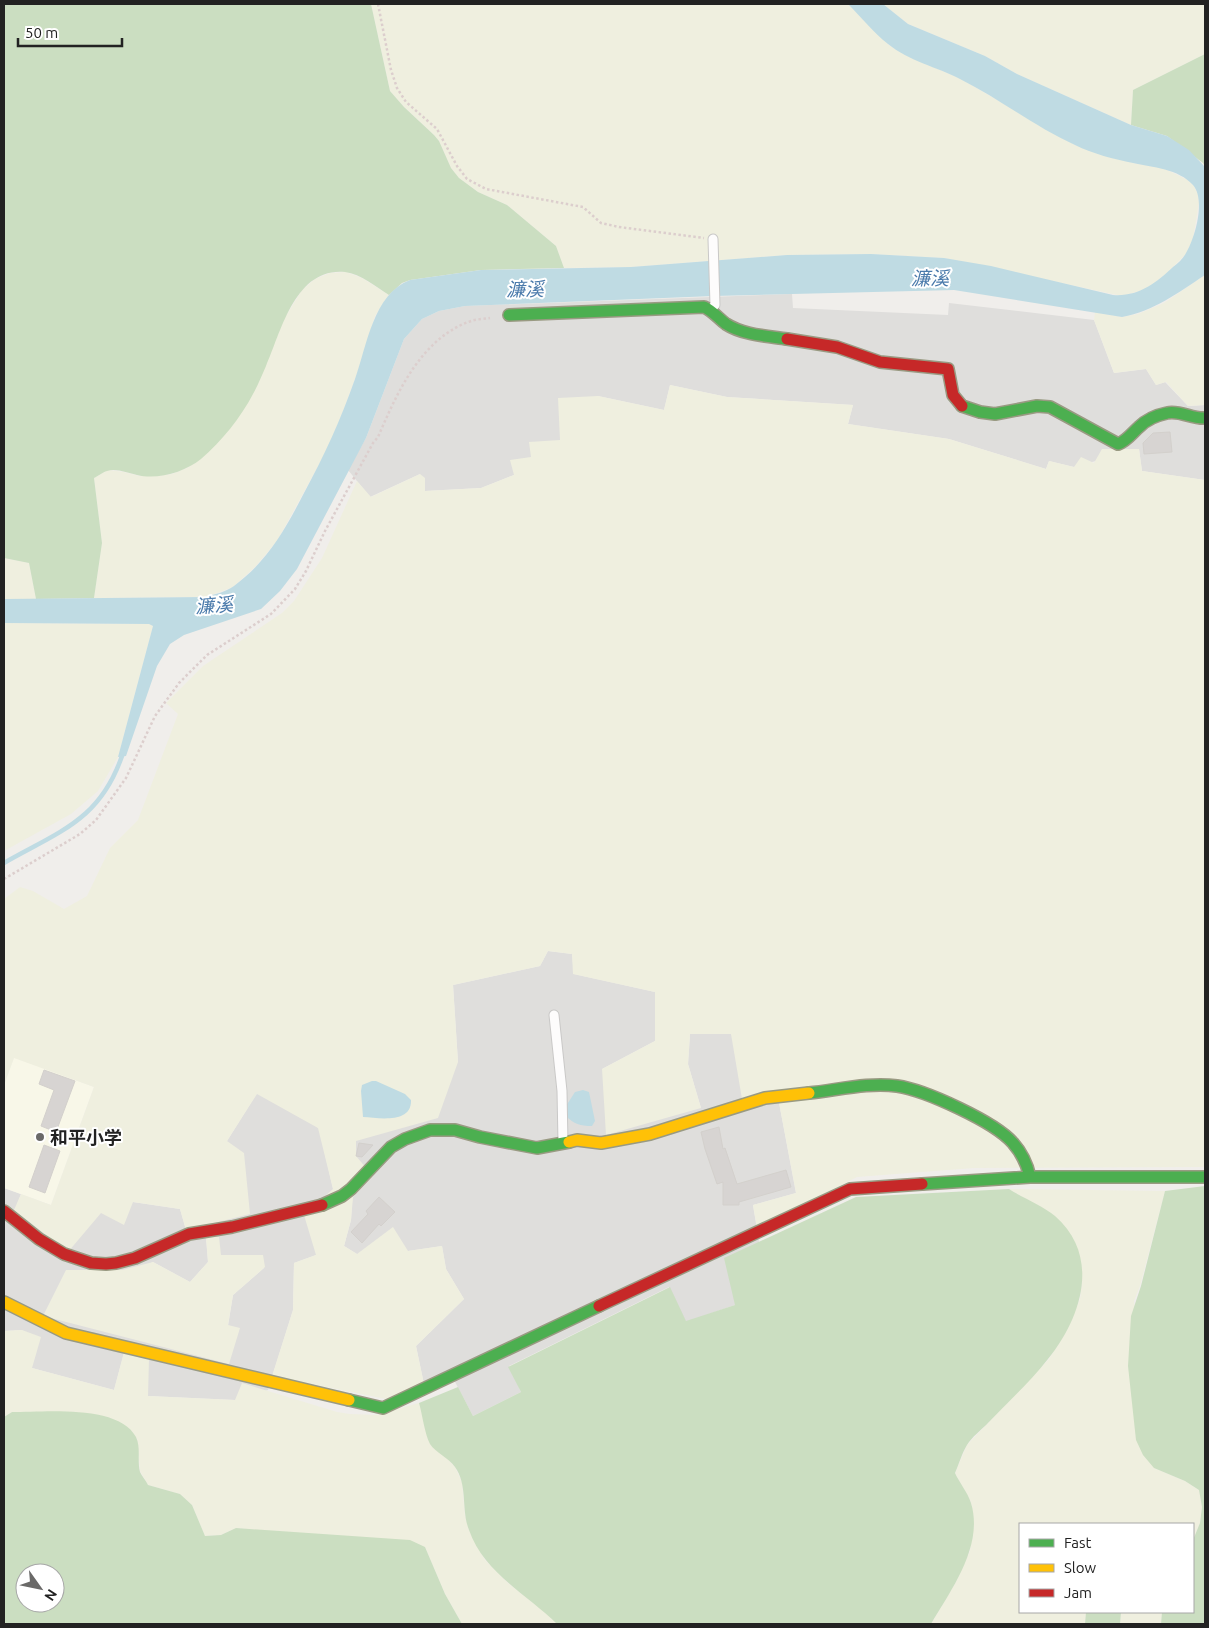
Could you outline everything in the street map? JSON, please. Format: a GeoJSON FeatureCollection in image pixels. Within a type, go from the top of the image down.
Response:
{"type":"FeatureCollection","features":[{"type":"Feature","properties":{"kind":"street"},"geometry":{"type":"LineString","coordinates":[[509,314],[704,307],[713,305],[726,324],[748,333],[837,347],[880,362],[948,369],[953,395],[961,406],[995,414],[1037,406],[1050,407],[1118,444],[1124,441],[1143,423],[1169,412],[1205,418]]}},
{"type":"Feature","properties":{"kind":"street"},"geometry":{"type":"LineString","coordinates":[[4,1211],[51,1248],[82,1260],[105,1264],[114,1263],[130,1259],[182,1236],[306,1210],[330,1202],[351,1189],[391,1147],[420,1133],[455,1130],[537,1148],[577,1140],[602,1143],[650,1134],[764,1098],[877,1085],[898,1086],[938,1098],[1006,1135],[1020,1150],[1025,1159],[1030,1178]]}},
{"type":"Feature","properties":{"kind":"street"},"geometry":{"type":"LineString","coordinates":[[4,1302],[66,1333],[382,1408],[850,1189],[1030,1178],[1205,1177]]}},
{"type":"Feature","properties":{"kind":"lane"},"geometry":{"type":"LineString","coordinates":[[713,240],[713,305]]}},
{"type":"Feature","properties":{"kind":"lane"},"geometry":{"type":"LineString","coordinates":[[554,1015],[562,1091],[563,1143]]}},
{"type":"Feature","properties":{"kind":"path"},"geometry":{"type":"LineString","coordinates":[[378,4],[391,70],[397,88],[406,102],[437,130],[457,166],[467,179],[486,189],[583,207],[601,223],[619,228],[713,240]]}},
{"type":"Feature","properties":{"kind":"path"},"geometry":{"type":"LineString","coordinates":[[4,879],[80,834],[96,820],[115,796],[126,778],[155,716],[179,682],[207,655],[271,614],[295,589],[363,461],[378,438],[399,389],[425,354],[457,327],[477,320],[509,314]]}},
{"type":"Feature","properties":{"kind":"shaded area"},"geometry":{"type":"Polygon","coordinates":[[[792,294],[793,308],[948,315],[949,303],[1094,320],[1114,373],[1146,369],[1156,385],[1165,382],[1188,406],[1205,405],[1205,480],[1142,471],[1139,449],[1074,467],[1049,461],[1046,469],[949,439],[848,424],[853,405],[727,397],[670,385],[664,410],[598,396],[560,440],[532,457],[514,475],[481,488],[425,491],[420,474],[370,497],[348,470],[366,438],[404,339],[422,319],[439,311],[465,306],[792,294]]]}},
{"type":"Feature","properties":{"kind":"shaded area"},"geometry":{"type":"Polygon","coordinates":[[[548,951],[572,954],[574,974],[655,992],[655,1041],[602,1069],[701,1108],[688,1064],[690,1034],[731,1034],[777,1092],[796,1193],[753,1205],[759,1242],[735,1305],[686,1322],[669,1287],[509,1366],[521,1392],[473,1416],[453,1378],[425,1389],[416,1346],[464,1299],[446,1269],[442,1246],[408,1251],[357,1254],[344,1246],[351,1220],[356,1140],[458,1062],[453,985],[540,966],[548,951]]]}},
{"type":"Feature","properties":{"kind":"shaded area","name":"和平小学"},"geometry":{"type":"Polygon","coordinates":[[[14,1057],[94,1087],[51,1205],[4,1188],[4,1085],[14,1057]]]}},
{"type":"Feature","properties":{"kind":"shaded area"},"geometry":{"type":"Polygon","coordinates":[[[257,1093],[319,1128],[333,1189],[316,1255],[294,1263],[293,1310],[268,1390],[235,1400],[148,1396],[124,1353],[114,1390],[32,1368],[22,1330],[4,1331],[4,1188],[21,1194],[15,1210],[101,1213],[133,1202],[180,1209],[186,1230],[227,1141],[257,1093]],[[206,1238],[208,1262],[190,1282],[153,1262],[44,1316],[239,1329],[228,1326],[233,1295],[264,1268],[221,1255],[206,1238]]]}},
{"type":"Feature","properties":{"kind":"green space"},"geometry":{"type":"Polygon","coordinates":[[[4,4],[371,4],[390,91],[439,141],[451,168],[459,178],[478,192],[507,205],[556,246],[564,268],[481,270],[410,280],[402,283],[389,295],[363,278],[351,273],[328,273],[314,280],[292,304],[248,403],[224,437],[209,452],[195,464],[171,474],[145,476],[111,470],[94,478],[102,543],[94,598],[36,599],[29,563],[4,558],[4,4]]]}},
{"type":"Feature","properties":{"kind":"green space"},"geometry":{"type":"Polygon","coordinates":[[[371,4],[848,4],[889,45],[904,54],[961,79],[1075,145],[1133,163],[1163,168],[1188,180],[1198,194],[1199,203],[1193,239],[1186,254],[1167,273],[1147,289],[1122,296],[944,258],[871,254],[787,255],[631,267],[564,268],[556,246],[507,205],[478,192],[459,178],[451,168],[439,141],[390,91],[371,4]]]}},
{"type":"Feature","properties":{"kind":"green space"},"geometry":{"type":"Polygon","coordinates":[[[883,4],[1205,4],[1205,54],[1133,90],[1131,125],[1017,74],[985,56],[908,24],[883,4]]]}},
{"type":"Feature","properties":{"kind":"green space"},"geometry":{"type":"Polygon","coordinates":[[[1205,54],[1205,167],[1203,163],[1167,136],[1131,125],[1133,90],[1205,54]]]}},
{"type":"Feature","properties":{"kind":"green space"},"geometry":{"type":"Polygon","coordinates":[[[346,272],[362,278],[389,295],[375,316],[362,360],[327,450],[277,541],[255,567],[233,587],[206,597],[94,598],[102,543],[94,478],[108,470],[139,476],[172,474],[187,468],[200,459],[234,423],[284,319],[302,290],[315,279],[330,273],[346,272]]]}},
{"type":"Feature","properties":{"kind":"green space"},"geometry":{"type":"Polygon","coordinates":[[[1205,275],[1205,405],[1188,406],[1166,382],[1156,385],[1146,369],[1114,373],[1094,320],[1095,312],[1122,317],[1138,314],[1164,303],[1205,275]]]}},
{"type":"Feature","properties":{"kind":"green space"},"geometry":{"type":"Polygon","coordinates":[[[670,385],[727,397],[853,405],[848,424],[949,439],[1046,469],[1049,461],[1074,467],[1081,457],[1094,463],[1102,449],[1139,449],[1142,471],[1205,480],[1205,1167],[974,1168],[857,1177],[757,1228],[753,1205],[796,1193],[777,1092],[742,1099],[731,1034],[690,1034],[688,1064],[701,1108],[606,1135],[602,1069],[655,1041],[655,992],[573,974],[572,954],[548,951],[540,966],[453,985],[458,1062],[438,1118],[356,1141],[356,1156],[373,1176],[353,1197],[351,1220],[344,1246],[357,1254],[393,1227],[408,1251],[442,1246],[446,1269],[464,1299],[416,1346],[425,1389],[386,1399],[272,1376],[293,1310],[294,1263],[316,1255],[304,1215],[333,1189],[318,1128],[257,1094],[227,1141],[244,1153],[250,1214],[186,1230],[180,1209],[133,1202],[124,1225],[101,1213],[68,1252],[14,1210],[21,1194],[51,1205],[94,1087],[14,1058],[4,1085],[4,899],[20,887],[33,891],[64,909],[87,896],[110,848],[138,820],[178,714],[166,703],[203,666],[282,613],[294,601],[322,558],[357,481],[371,497],[420,474],[425,478],[425,491],[481,488],[514,475],[510,460],[531,457],[529,442],[560,440],[558,398],[598,396],[664,410],[670,385]]]}},
{"type":"Feature","properties":{"kind":"green space"},"geometry":{"type":"Polygon","coordinates":[[[4,558],[29,563],[36,599],[4,599],[4,558]]]}},
{"type":"Feature","properties":{"kind":"green space"},"geometry":{"type":"Polygon","coordinates":[[[4,623],[149,624],[153,626],[118,757],[98,791],[71,814],[4,851],[4,623]]]}},
{"type":"Feature","properties":{"kind":"green space"},"geometry":{"type":"Polygon","coordinates":[[[1205,1186],[1205,1624],[1161,1624],[1162,1613],[1194,1613],[1194,1538],[1200,1523],[1202,1507],[1199,1490],[1185,1481],[1154,1468],[1143,1455],[1136,1440],[1128,1366],[1131,1316],[1141,1286],[1165,1191],[1205,1186]]]}},
{"type":"Feature","properties":{"kind":"green space"},"geometry":{"type":"Polygon","coordinates":[[[1009,1189],[1165,1191],[1140,1286],[1134,1301],[1154,1468],[1185,1481],[1199,1490],[1202,1507],[1200,1523],[1194,1538],[1194,1523],[1019,1523],[1019,1613],[1086,1613],[1085,1624],[931,1624],[956,1582],[970,1551],[973,1518],[971,1502],[955,1473],[967,1445],[1049,1359],[1067,1330],[1080,1299],[1082,1282],[1054,1216],[1009,1189]]]}},
{"type":"Feature","properties":{"kind":"green space"},"geometry":{"type":"Polygon","coordinates":[[[1009,1189],[1050,1212],[1069,1232],[1078,1249],[1082,1268],[1082,1287],[1070,1325],[1048,1359],[1034,1376],[974,1436],[964,1451],[955,1473],[971,1503],[974,1519],[973,1535],[969,1551],[956,1582],[931,1624],[557,1624],[507,1582],[485,1559],[469,1530],[465,1514],[462,1482],[459,1474],[455,1467],[430,1444],[419,1403],[458,1387],[473,1416],[521,1392],[508,1367],[670,1287],[686,1321],[735,1305],[724,1258],[856,1197],[1009,1189]]]}},
{"type":"Feature","properties":{"kind":"green space"},"geometry":{"type":"Polygon","coordinates":[[[206,1237],[219,1237],[221,1255],[263,1255],[265,1267],[233,1295],[228,1325],[240,1328],[229,1364],[43,1316],[66,1270],[122,1270],[153,1262],[190,1282],[208,1262],[206,1237]]]}},
{"type":"Feature","properties":{"kind":"green space"},"geometry":{"type":"Polygon","coordinates":[[[22,1330],[41,1337],[32,1368],[114,1390],[124,1352],[149,1359],[148,1396],[235,1400],[242,1383],[337,1412],[350,1414],[377,1415],[419,1403],[444,1455],[455,1467],[462,1482],[465,1515],[469,1530],[485,1560],[508,1583],[557,1624],[462,1624],[445,1594],[425,1547],[236,1528],[221,1535],[205,1536],[192,1505],[180,1494],[148,1485],[140,1471],[137,1438],[12,1412],[4,1417],[4,1331],[22,1330]]]}},
{"type":"Feature","properties":{"kind":"green space"},"geometry":{"type":"Polygon","coordinates":[[[61,1411],[98,1415],[114,1419],[127,1426],[136,1437],[139,1450],[140,1472],[148,1485],[180,1494],[192,1505],[205,1536],[221,1535],[236,1528],[410,1540],[425,1547],[445,1594],[462,1624],[4,1624],[4,1417],[12,1412],[61,1411]]]}},
{"type":"Feature","properties":{"kind":"green space"},"geometry":{"type":"Polygon","coordinates":[[[1086,1613],[1121,1613],[1120,1624],[1085,1624],[1086,1613]]]}},
{"type":"Feature","properties":{"kind":"green space"},"geometry":{"type":"Polygon","coordinates":[[[1121,1613],[1162,1613],[1161,1624],[1120,1624],[1121,1613]]]}},
{"type":"Feature","properties":{"kind":"water","name":"濂溪"},"geometry":{"type":"Polygon","coordinates":[[[848,4],[883,4],[908,24],[985,56],[1017,74],[1131,125],[1167,136],[1189,150],[1205,167],[1205,275],[1155,306],[1122,317],[954,290],[714,296],[465,306],[439,311],[422,319],[404,339],[366,438],[297,569],[280,591],[261,609],[184,635],[170,644],[157,666],[126,756],[118,757],[153,626],[149,624],[4,623],[4,599],[206,597],[234,586],[246,577],[275,544],[318,465],[338,423],[355,379],[373,322],[380,309],[387,297],[398,287],[410,280],[481,270],[631,267],[787,255],[871,254],[944,258],[991,266],[1113,295],[1122,295],[1131,294],[1146,288],[1167,273],[1183,257],[1196,229],[1199,209],[1197,192],[1187,180],[1173,172],[1096,154],[1060,138],[975,87],[896,50],[878,35],[848,4]]]}},
{"type":"Feature","properties":{"kind":"water"},"geometry":{"type":"Polygon","coordinates":[[[372,1081],[405,1094],[411,1100],[410,1108],[406,1113],[393,1118],[363,1117],[362,1085],[372,1081]]]}},
{"type":"Feature","properties":{"kind":"water"},"geometry":{"type":"Polygon","coordinates":[[[583,1090],[589,1092],[595,1121],[592,1126],[578,1124],[566,1116],[566,1106],[575,1092],[583,1090]]]}},
{"type":"Feature","properties":{"kind":"building"},"geometry":{"type":"Polygon","coordinates":[[[1170,432],[1172,452],[1144,454],[1143,443],[1153,433],[1170,432]]]}},
{"type":"Feature","properties":{"kind":"building"},"geometry":{"type":"Polygon","coordinates":[[[44,1070],[75,1081],[56,1132],[41,1126],[54,1090],[39,1084],[44,1070]]]}},
{"type":"Feature","properties":{"kind":"building"},"geometry":{"type":"Polygon","coordinates":[[[719,1127],[723,1149],[725,1148],[737,1184],[786,1170],[791,1187],[739,1202],[739,1205],[723,1205],[723,1182],[717,1184],[701,1132],[719,1127]]]}},
{"type":"Feature","properties":{"kind":"building"},"geometry":{"type":"Polygon","coordinates":[[[359,1143],[373,1145],[362,1157],[356,1156],[359,1143]]]}},
{"type":"Feature","properties":{"kind":"building"},"geometry":{"type":"Polygon","coordinates":[[[44,1145],[60,1151],[45,1193],[29,1187],[44,1145]]]}},
{"type":"Feature","properties":{"kind":"building"},"geometry":{"type":"Polygon","coordinates":[[[379,1197],[395,1212],[381,1226],[379,1224],[362,1243],[351,1232],[368,1214],[366,1211],[379,1197]]]}},
{"type":"Feature","properties":{"kind":"waterway"},"geometry":{"type":"LineString","coordinates":[[4,863],[60,832],[90,809],[103,794],[114,776],[123,753]]}},
{"type":"Feature","properties":{"kind":"traffic: fast"},"geometry":{"type":"LineString","coordinates":[[509,315],[704,307],[726,324],[740,331],[787,339]]}},
{"type":"Feature","properties":{"kind":"traffic: fast"},"geometry":{"type":"LineString","coordinates":[[962,406],[980,412],[995,414],[1037,406],[1050,407],[1118,444],[1127,439],[1145,422],[1163,414],[1172,412],[1205,418]]}},
{"type":"Feature","properties":{"kind":"traffic: fast"},"geometry":{"type":"LineString","coordinates":[[809,1093],[886,1085],[909,1089],[941,1100],[976,1117],[1004,1135],[1022,1155],[1030,1177]]}},
{"type":"Feature","properties":{"kind":"traffic: fast"},"geometry":{"type":"LineString","coordinates":[[322,1205],[342,1196],[351,1189],[391,1147],[405,1139],[430,1130],[455,1130],[537,1148],[569,1142]]}},
{"type":"Feature","properties":{"kind":"traffic: fast"},"geometry":{"type":"LineString","coordinates":[[922,1184],[1030,1177],[1205,1177]]}},
{"type":"Feature","properties":{"kind":"traffic: fast"},"geometry":{"type":"LineString","coordinates":[[349,1400],[383,1408],[599,1306]]}},
{"type":"Feature","properties":{"kind":"traffic: slow"},"geometry":{"type":"LineString","coordinates":[[569,1142],[577,1140],[601,1143],[650,1134],[765,1098],[809,1093]]}},
{"type":"Feature","properties":{"kind":"traffic: slow"},"geometry":{"type":"LineString","coordinates":[[4,1302],[66,1333],[349,1400]]}},
{"type":"Feature","properties":{"kind":"traffic: jam"},"geometry":{"type":"LineString","coordinates":[[787,339],[837,347],[880,362],[948,369],[953,395],[962,406]]}},
{"type":"Feature","properties":{"kind":"traffic: jam"},"geometry":{"type":"LineString","coordinates":[[599,1306],[850,1189],[922,1184]]}},
{"type":"Feature","properties":{"kind":"traffic: jam"},"geometry":{"type":"LineString","coordinates":[[4,1211],[39,1239],[64,1254],[91,1263],[106,1264],[135,1258],[189,1234],[232,1227],[322,1205]]}},
{"type":"Feature","properties":{"kind":"place","name":"和平小学"},"geometry":{"type":"Point","coordinates":[40,1137]}}]}
